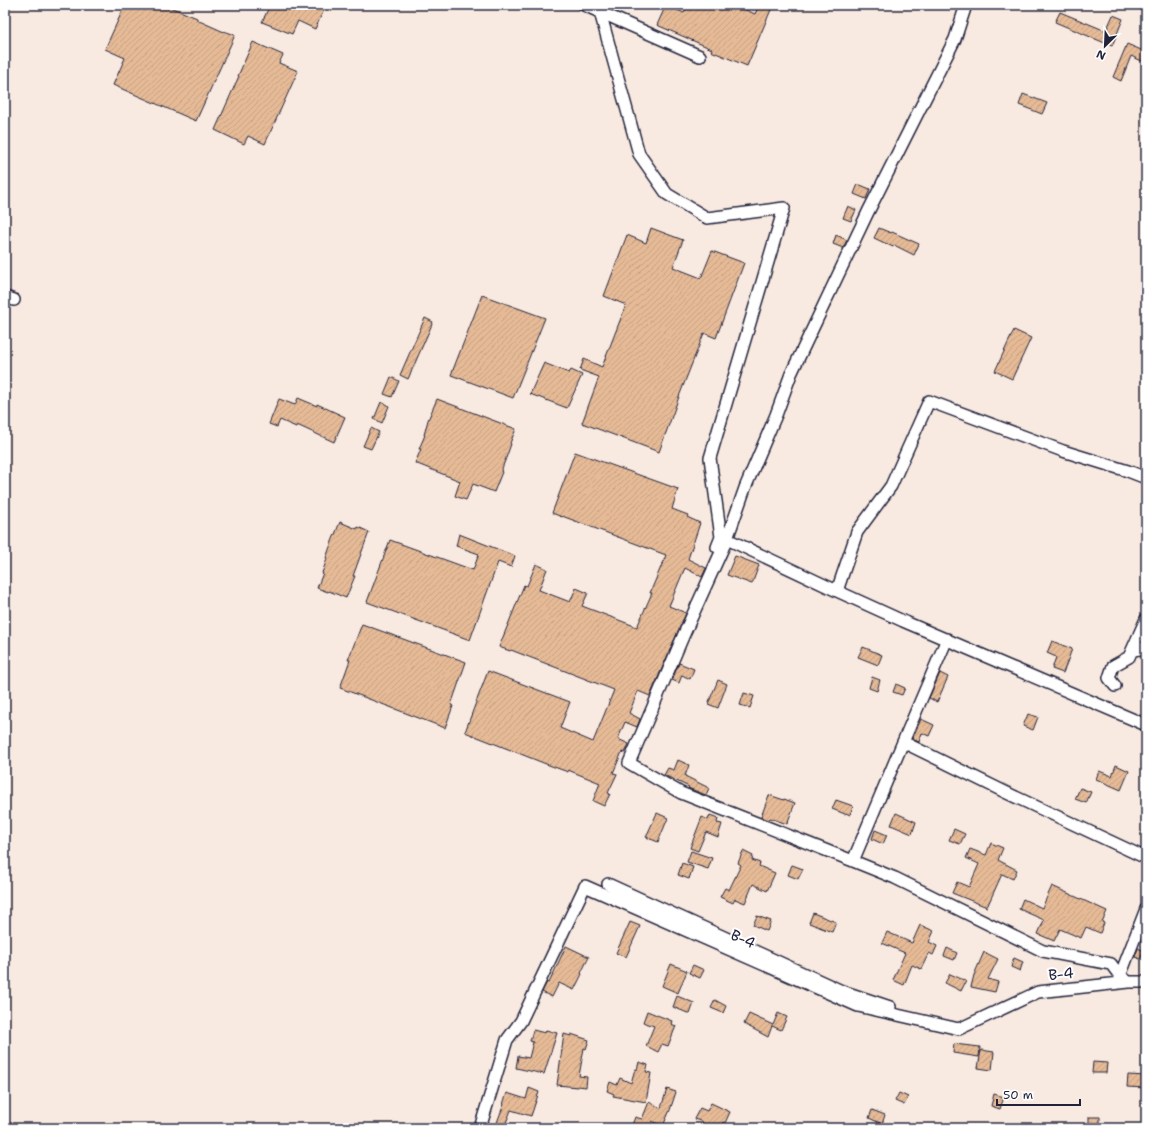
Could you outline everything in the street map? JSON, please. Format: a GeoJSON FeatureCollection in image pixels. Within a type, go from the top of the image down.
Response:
{"type":"FeatureCollection","features":[{"type":"Feature","properties":{"kind":"street"},"geometry":{"type":"LineString","coordinates":[[584,5],[700,56]]}},
{"type":"Feature","properties":{"kind":"street"},"geometry":{"type":"LineString","coordinates":[[966,5],[955,39],[868,212],[791,374],[776,415],[745,488],[727,539],[684,634],[629,763],[680,793],[895,878],[1043,951],[1111,964],[1124,979]]}},
{"type":"Feature","properties":{"kind":"street"},"geometry":{"type":"LineString","coordinates":[[600,12],[639,154],[667,194],[707,218],[784,208],[710,458],[721,537],[684,634]]}},
{"type":"Feature","properties":{"kind":"street"},"geometry":{"type":"LineString","coordinates":[[837,591],[858,532],[891,486],[929,401],[1063,451],[1146,478]]}},
{"type":"Feature","properties":{"kind":"street"},"geometry":{"type":"LineString","coordinates":[[727,539],[837,591],[1146,724]]}},
{"type":"Feature","properties":{"kind":"street"},"geometry":{"type":"LineString","coordinates":[[1115,686],[1109,678],[1113,666],[1129,657],[1146,619]]}},
{"type":"Feature","properties":{"kind":"street"},"geometry":{"type":"LineString","coordinates":[[853,861],[947,639]]}},
{"type":"Feature","properties":{"kind":"street"},"geometry":{"type":"LineString","coordinates":[[1132,650],[1146,648]]}},
{"type":"Feature","properties":{"kind":"street"},"geometry":{"type":"LineString","coordinates":[[903,742],[1007,793],[1146,858]]}},
{"type":"Feature","properties":{"kind":"street"},"geometry":{"type":"LineString","coordinates":[[608,884],[842,991],[959,1029]]}},
{"type":"Feature","properties":{"kind":"street","name":"B-4"},"geometry":{"type":"LineString","coordinates":[[480,1128],[507,1040],[521,1021],[585,886],[858,1006],[959,1029],[1038,992],[1124,979],[1146,982]]}},
{"type":"Feature","properties":{"kind":"street"},"geometry":{"type":"LineString","coordinates":[[1124,979],[1146,909]]}},
{"type":"Feature","properties":{"kind":"building"},"geometry":{"type":"Polygon","coordinates":[[[125,5],[165,5],[197,18],[197,20],[224,32],[235,35],[196,121],[113,85],[125,58],[105,49],[125,5]]]}},
{"type":"Feature","properties":{"kind":"building"},"geometry":{"type":"Polygon","coordinates":[[[270,5],[313,5],[324,10],[315,29],[298,21],[292,34],[262,22],[270,5]]]}},
{"type":"Feature","properties":{"kind":"building"},"geometry":{"type":"Polygon","coordinates":[[[666,5],[684,13],[687,5],[735,5],[755,14],[759,5],[773,5],[747,66],[711,51],[712,49],[657,25],[666,5]]]}},
{"type":"Feature","properties":{"kind":"building"},"geometry":{"type":"Polygon","coordinates":[[[1060,12],[1106,31],[1113,15],[1123,19],[1112,46],[1055,22],[1060,12]]]}},
{"type":"Feature","properties":{"kind":"building"},"geometry":{"type":"Polygon","coordinates":[[[253,42],[283,55],[279,63],[298,71],[265,144],[248,136],[244,144],[215,130],[253,42]]]}},
{"type":"Feature","properties":{"kind":"building"},"geometry":{"type":"Polygon","coordinates":[[[1127,44],[1146,52],[1146,63],[1131,56],[1121,81],[1113,77],[1127,44]]]}},
{"type":"Feature","properties":{"kind":"building"},"geometry":{"type":"Polygon","coordinates":[[[1023,94],[1047,103],[1042,114],[1019,105],[1023,94]]]}},
{"type":"Feature","properties":{"kind":"building"},"geometry":{"type":"Polygon","coordinates":[[[858,184],[870,189],[866,199],[854,194],[858,184]]]}},
{"type":"Feature","properties":{"kind":"building"},"geometry":{"type":"Polygon","coordinates":[[[848,206],[856,210],[851,221],[843,218],[848,206]]]}},
{"type":"Feature","properties":{"kind":"building"},"geometry":{"type":"Polygon","coordinates":[[[651,228],[683,240],[673,267],[701,278],[712,251],[744,263],[716,338],[704,333],[659,452],[582,423],[599,377],[580,370],[584,359],[602,367],[626,305],[604,296],[627,235],[646,243],[651,228]]]}},
{"type":"Feature","properties":{"kind":"building"},"geometry":{"type":"Polygon","coordinates":[[[879,228],[919,244],[914,255],[894,245],[893,247],[874,238],[879,228]]]}},
{"type":"Feature","properties":{"kind":"building"},"geometry":{"type":"Polygon","coordinates":[[[836,235],[847,240],[843,248],[833,244],[836,235]]]}},
{"type":"Feature","properties":{"kind":"building"},"geometry":{"type":"Polygon","coordinates":[[[482,295],[545,318],[513,398],[451,375],[482,295]]]}},
{"type":"Feature","properties":{"kind":"building"},"geometry":{"type":"Polygon","coordinates":[[[425,318],[433,322],[408,379],[400,375],[425,318]]]}},
{"type":"Feature","properties":{"kind":"building"},"geometry":{"type":"Polygon","coordinates":[[[1014,330],[1031,338],[1012,379],[995,371],[1014,330]]]}},
{"type":"Feature","properties":{"kind":"building"},"geometry":{"type":"Polygon","coordinates":[[[544,363],[569,373],[571,370],[582,375],[567,408],[530,394],[544,363]]]}},
{"type":"Feature","properties":{"kind":"building"},"geometry":{"type":"Polygon","coordinates":[[[391,377],[399,381],[392,397],[384,394],[391,377]]]}},
{"type":"Feature","properties":{"kind":"building"},"geometry":{"type":"Polygon","coordinates":[[[298,398],[317,406],[317,404],[345,417],[334,442],[297,425],[296,427],[280,420],[277,427],[269,424],[279,399],[295,405],[298,398]]]}},
{"type":"Feature","properties":{"kind":"building"},"geometry":{"type":"Polygon","coordinates":[[[437,399],[516,429],[494,492],[473,484],[466,500],[455,496],[460,481],[415,463],[421,449],[419,449],[425,435],[428,420],[437,399]]]}},
{"type":"Feature","properties":{"kind":"building"},"geometry":{"type":"Polygon","coordinates":[[[381,402],[389,406],[382,423],[374,419],[381,402]]]}},
{"type":"Feature","properties":{"kind":"building"},"geometry":{"type":"Polygon","coordinates":[[[371,428],[379,432],[371,449],[363,446],[371,428]]]}},
{"type":"Feature","properties":{"kind":"building"},"geometry":{"type":"Polygon","coordinates":[[[575,452],[678,489],[672,509],[688,515],[687,517],[700,523],[688,559],[706,568],[702,577],[685,568],[681,577],[669,606],[686,613],[650,696],[638,691],[629,713],[640,719],[637,727],[625,722],[618,739],[629,744],[625,753],[622,752],[613,773],[617,774],[604,806],[593,801],[600,783],[568,770],[568,772],[546,764],[465,732],[488,671],[570,702],[560,728],[593,742],[614,690],[511,650],[510,651],[499,647],[524,585],[527,586],[536,564],[547,569],[539,590],[570,602],[576,588],[588,593],[582,606],[637,627],[652,593],[650,593],[666,555],[552,513],[575,452]]]}},
{"type":"Feature","properties":{"kind":"building"},"geometry":{"type":"Polygon","coordinates":[[[340,522],[369,532],[353,576],[355,576],[346,598],[317,588],[323,573],[326,558],[340,522]]]}},
{"type":"Feature","properties":{"kind":"building"},"geometry":{"type":"Polygon","coordinates":[[[459,534],[515,556],[511,567],[498,562],[470,640],[367,602],[390,540],[473,570],[479,554],[456,546],[459,534]]]}},
{"type":"Feature","properties":{"kind":"building"},"geometry":{"type":"Polygon","coordinates":[[[735,556],[759,565],[752,584],[727,575],[735,556]]]}},
{"type":"Feature","properties":{"kind":"building"},"geometry":{"type":"Polygon","coordinates":[[[362,624],[466,662],[451,705],[453,706],[445,728],[340,688],[350,660],[348,660],[362,624]]]}},
{"type":"Feature","properties":{"kind":"building"},"geometry":{"type":"Polygon","coordinates":[[[1052,641],[1072,649],[1063,673],[1052,669],[1056,657],[1047,653],[1052,641]]]}},
{"type":"Feature","properties":{"kind":"building"},"geometry":{"type":"Polygon","coordinates":[[[863,647],[882,655],[878,665],[858,657],[863,647]]]}},
{"type":"Feature","properties":{"kind":"building"},"geometry":{"type":"Polygon","coordinates":[[[679,663],[694,669],[690,679],[682,675],[679,683],[672,680],[679,663]]]}},
{"type":"Feature","properties":{"kind":"building"},"geometry":{"type":"Polygon","coordinates":[[[940,673],[948,677],[937,702],[929,698],[940,673]]]}},
{"type":"Feature","properties":{"kind":"building"},"geometry":{"type":"Polygon","coordinates":[[[872,677],[880,680],[877,691],[869,688],[872,677]]]}},
{"type":"Feature","properties":{"kind":"building"},"geometry":{"type":"Polygon","coordinates":[[[718,680],[727,684],[718,708],[708,704],[718,680]]]}},
{"type":"Feature","properties":{"kind":"building"},"geometry":{"type":"Polygon","coordinates":[[[896,684],[905,688],[902,695],[893,692],[896,684]]]}},
{"type":"Feature","properties":{"kind":"building"},"geometry":{"type":"Polygon","coordinates":[[[744,693],[754,696],[750,708],[740,705],[744,693]]]}},
{"type":"Feature","properties":{"kind":"building"},"geometry":{"type":"Polygon","coordinates":[[[1028,714],[1038,717],[1033,730],[1023,726],[1028,714]]]}},
{"type":"Feature","properties":{"kind":"building"},"geometry":{"type":"Polygon","coordinates":[[[921,719],[934,725],[929,736],[922,733],[919,742],[912,739],[921,719]]]}},
{"type":"Feature","properties":{"kind":"building"},"geometry":{"type":"Polygon","coordinates":[[[678,760],[689,765],[685,776],[709,788],[706,795],[688,788],[689,787],[664,775],[668,768],[674,770],[678,760]]]}},
{"type":"Feature","properties":{"kind":"building"},"geometry":{"type":"Polygon","coordinates":[[[1116,765],[1129,771],[1121,790],[1096,779],[1099,771],[1112,776],[1116,765]]]}},
{"type":"Feature","properties":{"kind":"building"},"geometry":{"type":"Polygon","coordinates":[[[1080,788],[1091,792],[1086,803],[1075,799],[1080,788]]]}},
{"type":"Feature","properties":{"kind":"building"},"geometry":{"type":"Polygon","coordinates":[[[769,795],[795,803],[787,824],[770,818],[769,820],[761,817],[769,795]]]}},
{"type":"Feature","properties":{"kind":"building"},"geometry":{"type":"Polygon","coordinates":[[[836,800],[853,806],[850,815],[832,809],[836,800]]]}},
{"type":"Feature","properties":{"kind":"building"},"geometry":{"type":"Polygon","coordinates":[[[657,813],[668,818],[658,842],[646,837],[657,813]]]}},
{"type":"Feature","properties":{"kind":"building"},"geometry":{"type":"Polygon","coordinates":[[[896,813],[916,822],[912,834],[891,825],[896,813]]]}},
{"type":"Feature","properties":{"kind":"building"},"geometry":{"type":"Polygon","coordinates":[[[710,815],[718,818],[717,823],[722,824],[718,837],[706,832],[698,851],[690,848],[702,817],[708,820],[710,815]]]}},
{"type":"Feature","properties":{"kind":"building"},"geometry":{"type":"Polygon","coordinates":[[[954,829],[965,834],[960,844],[949,840],[954,829]]]}},
{"type":"Feature","properties":{"kind":"building"},"geometry":{"type":"Polygon","coordinates":[[[875,830],[887,835],[883,844],[872,839],[875,830]]]}},
{"type":"Feature","properties":{"kind":"building"},"geometry":{"type":"Polygon","coordinates":[[[991,843],[1003,848],[998,860],[1017,870],[1013,879],[1002,874],[987,907],[952,893],[957,882],[969,887],[979,864],[966,858],[970,849],[986,855],[991,843]]]}},
{"type":"Feature","properties":{"kind":"building"},"geometry":{"type":"Polygon","coordinates":[[[691,851],[712,858],[708,869],[687,862],[691,851]]]}},
{"type":"Feature","properties":{"kind":"building"},"geometry":{"type":"Polygon","coordinates":[[[743,851],[753,856],[752,860],[760,863],[759,866],[775,873],[767,891],[753,884],[745,903],[735,899],[733,903],[720,897],[725,888],[729,890],[741,865],[738,863],[743,851]]]}},
{"type":"Feature","properties":{"kind":"building"},"geometry":{"type":"Polygon","coordinates":[[[682,863],[693,867],[689,879],[678,875],[682,863]]]}},
{"type":"Feature","properties":{"kind":"building"},"geometry":{"type":"Polygon","coordinates":[[[792,865],[803,869],[798,879],[788,875],[792,865]]]}},
{"type":"Feature","properties":{"kind":"building"},"geometry":{"type":"Polygon","coordinates":[[[1052,886],[1107,911],[1102,922],[1104,923],[1100,933],[1086,927],[1081,938],[1060,929],[1054,941],[1038,934],[1044,920],[1019,909],[1023,899],[1042,908],[1052,886]]]}},
{"type":"Feature","properties":{"kind":"building"},"geometry":{"type":"Polygon","coordinates":[[[813,913],[836,922],[832,932],[809,923],[813,913]]]}},
{"type":"Feature","properties":{"kind":"building"},"geometry":{"type":"Polygon","coordinates":[[[757,916],[771,921],[767,931],[753,925],[757,916]]]}},
{"type":"Feature","properties":{"kind":"building"},"geometry":{"type":"Polygon","coordinates":[[[630,922],[640,926],[626,957],[616,953],[630,922]]]}},
{"type":"Feature","properties":{"kind":"building"},"geometry":{"type":"Polygon","coordinates":[[[920,925],[934,931],[929,942],[937,946],[933,955],[929,953],[921,969],[912,965],[904,985],[893,980],[905,953],[882,943],[887,932],[912,943],[920,925]]]}},
{"type":"Feature","properties":{"kind":"building"},"geometry":{"type":"Polygon","coordinates":[[[566,946],[589,957],[574,990],[559,983],[552,997],[542,992],[547,982],[549,983],[566,946]]]}},
{"type":"Feature","properties":{"kind":"building"},"geometry":{"type":"Polygon","coordinates":[[[947,948],[957,953],[954,960],[944,956],[947,948]]]}},
{"type":"Feature","properties":{"kind":"building"},"geometry":{"type":"Polygon","coordinates":[[[1138,948],[1144,951],[1140,959],[1135,957],[1138,948]]]}},
{"type":"Feature","properties":{"kind":"building"},"geometry":{"type":"Polygon","coordinates":[[[984,952],[998,959],[988,979],[998,982],[995,992],[971,987],[974,975],[984,952]]]}},
{"type":"Feature","properties":{"kind":"building"},"geometry":{"type":"Polygon","coordinates":[[[1014,958],[1023,962],[1020,971],[1011,967],[1014,958]]]}},
{"type":"Feature","properties":{"kind":"building"},"geometry":{"type":"Polygon","coordinates":[[[671,964],[687,971],[678,993],[662,986],[671,964]]]}},
{"type":"Feature","properties":{"kind":"building"},"geometry":{"type":"Polygon","coordinates":[[[693,965],[704,970],[700,978],[689,973],[693,965]]]}},
{"type":"Feature","properties":{"kind":"building"},"geometry":{"type":"Polygon","coordinates":[[[950,974],[966,981],[961,991],[945,983],[950,974]]]}},
{"type":"Feature","properties":{"kind":"building"},"geometry":{"type":"Polygon","coordinates":[[[677,996],[694,1003],[690,1014],[673,1007],[677,996]]]}},
{"type":"Feature","properties":{"kind":"building"},"geometry":{"type":"Polygon","coordinates":[[[715,1000],[726,1006],[723,1013],[711,1008],[715,1000]]]}},
{"type":"Feature","properties":{"kind":"building"},"geometry":{"type":"Polygon","coordinates":[[[647,1011],[672,1021],[671,1024],[676,1026],[668,1046],[662,1044],[658,1052],[646,1046],[654,1026],[643,1022],[647,1011]]]}},
{"type":"Feature","properties":{"kind":"building"},"geometry":{"type":"Polygon","coordinates":[[[778,1013],[787,1017],[781,1030],[772,1026],[768,1037],[744,1024],[749,1014],[773,1025],[778,1013]]]}},
{"type":"Feature","properties":{"kind":"building"},"geometry":{"type":"Polygon","coordinates":[[[533,1030],[545,1033],[546,1030],[557,1033],[544,1074],[516,1068],[518,1056],[529,1058],[533,1042],[530,1041],[533,1030]]]}},
{"type":"Feature","properties":{"kind":"building"},"geometry":{"type":"Polygon","coordinates":[[[564,1034],[571,1036],[571,1034],[589,1040],[586,1049],[584,1048],[579,1076],[587,1077],[586,1087],[557,1085],[564,1034]]]}},
{"type":"Feature","properties":{"kind":"building"},"geometry":{"type":"Polygon","coordinates":[[[954,1044],[980,1047],[979,1057],[953,1053],[954,1044]]]}},
{"type":"Feature","properties":{"kind":"building"},"geometry":{"type":"Polygon","coordinates":[[[981,1050],[994,1052],[992,1070],[978,1068],[981,1050]]]}},
{"type":"Feature","properties":{"kind":"building"},"geometry":{"type":"Polygon","coordinates":[[[639,1062],[648,1065],[646,1072],[651,1073],[646,1102],[613,1096],[614,1094],[607,1091],[610,1082],[617,1085],[620,1078],[631,1083],[635,1069],[637,1070],[639,1062]]]}},
{"type":"Feature","properties":{"kind":"building"},"geometry":{"type":"Polygon","coordinates":[[[1093,1062],[1107,1063],[1106,1073],[1092,1073],[1093,1062]]]}},
{"type":"Feature","properties":{"kind":"building"},"geometry":{"type":"Polygon","coordinates":[[[1128,1075],[1146,1076],[1146,1088],[1127,1087],[1128,1075]]]}},
{"type":"Feature","properties":{"kind":"building"},"geometry":{"type":"Polygon","coordinates":[[[529,1088],[539,1092],[531,1116],[511,1110],[504,1128],[496,1125],[507,1093],[526,1099],[529,1088]]]}},
{"type":"Feature","properties":{"kind":"building"},"geometry":{"type":"Polygon","coordinates":[[[667,1089],[676,1092],[663,1126],[662,1128],[631,1128],[635,1117],[642,1119],[649,1102],[661,1108],[667,1089]],[[652,1121],[651,1123],[663,1126],[652,1121]]]}},
{"type":"Feature","properties":{"kind":"building"},"geometry":{"type":"Polygon","coordinates":[[[899,1093],[908,1097],[904,1105],[895,1101],[899,1093]]]}},
{"type":"Feature","properties":{"kind":"building"},"geometry":{"type":"Polygon","coordinates":[[[994,1094],[1004,1097],[1000,1109],[991,1106],[994,1094]]]}},
{"type":"Feature","properties":{"kind":"building"},"geometry":{"type":"Polygon","coordinates":[[[711,1103],[730,1112],[725,1123],[723,1122],[720,1128],[709,1128],[702,1124],[703,1122],[694,1119],[700,1108],[707,1111],[711,1103]]]}},
{"type":"Feature","properties":{"kind":"building"},"geometry":{"type":"Polygon","coordinates":[[[872,1110],[885,1115],[882,1124],[869,1118],[872,1110]]]}},
{"type":"Feature","properties":{"kind":"building"},"geometry":{"type":"Polygon","coordinates":[[[1089,1117],[1100,1117],[1100,1128],[1089,1128],[1089,1117]]]}}]}
